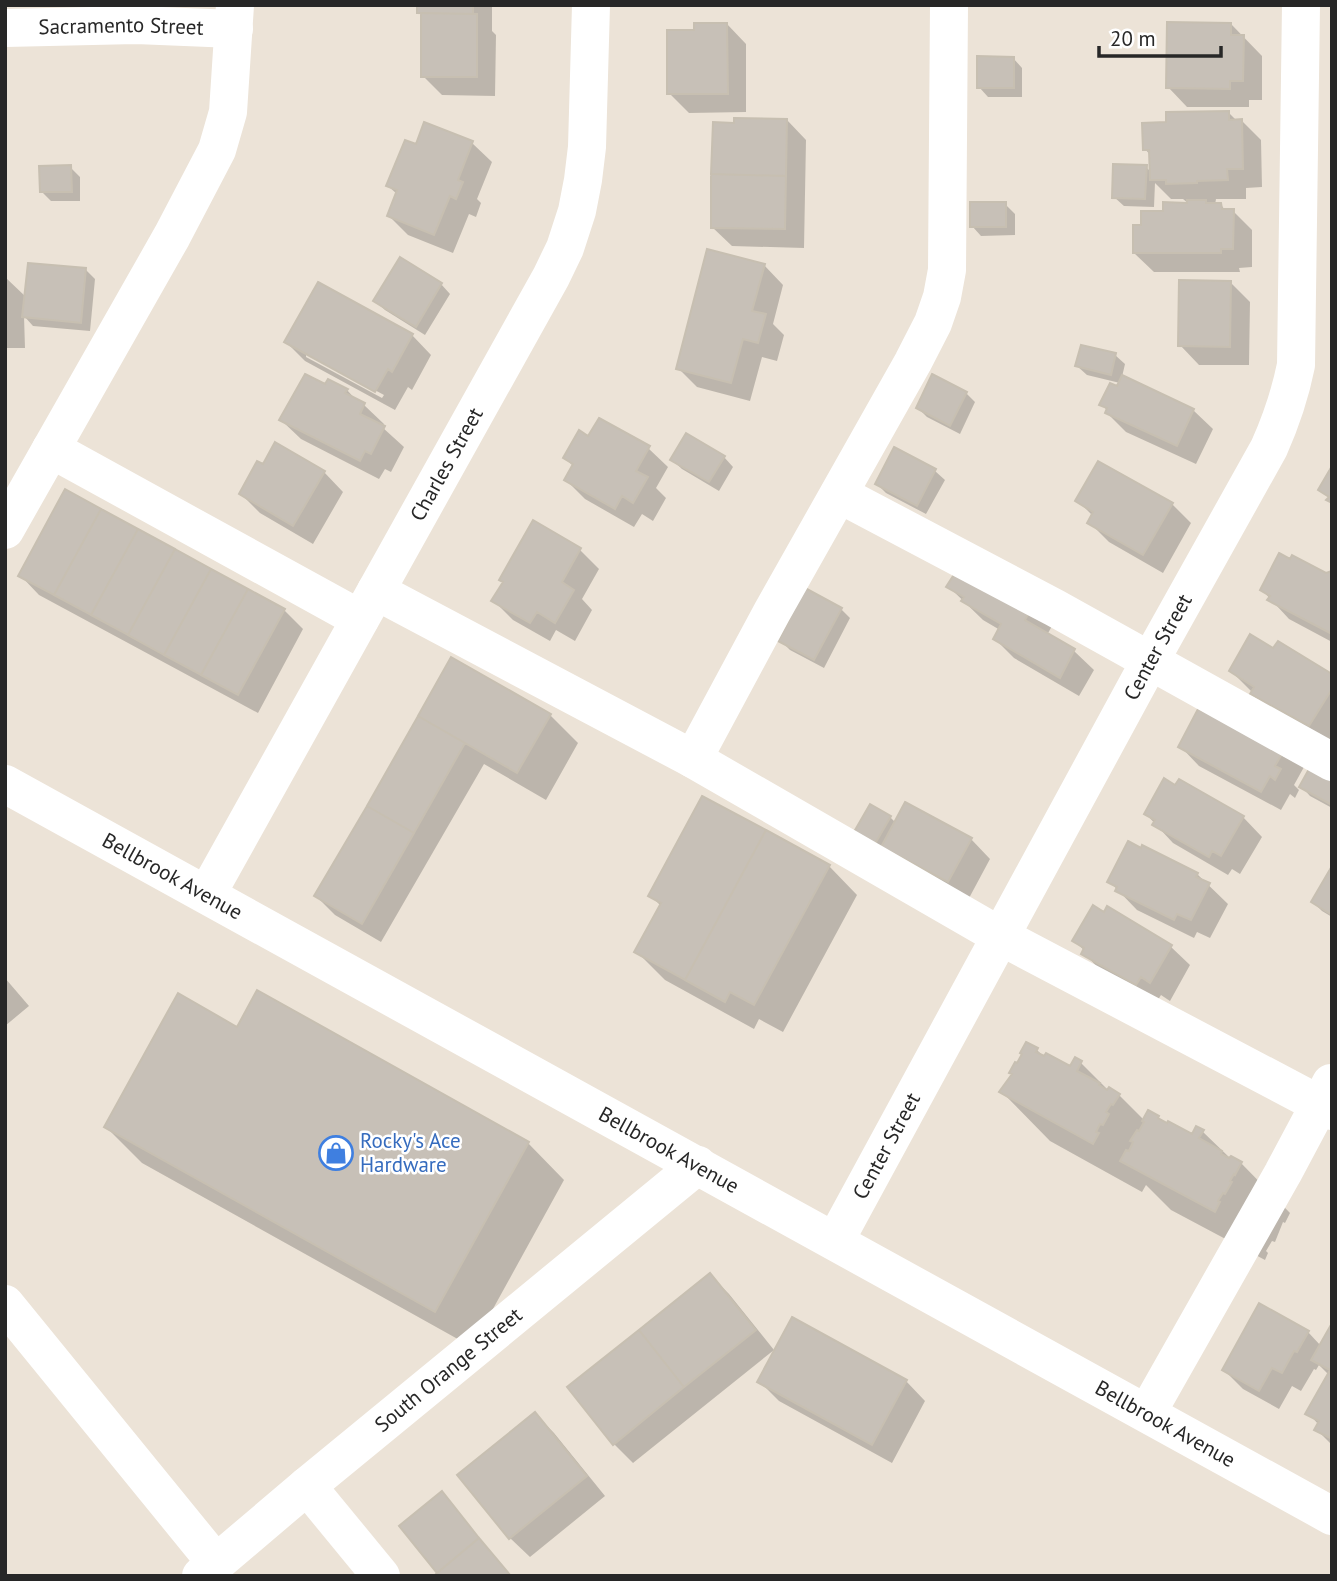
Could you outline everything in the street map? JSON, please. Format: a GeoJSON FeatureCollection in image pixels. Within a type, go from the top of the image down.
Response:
{"type":"FeatureCollection","features":[{"type":"Feature","properties":{"kind":"street","name":"Charles Street"},"geometry":{"type":"LineString","coordinates":[[206,894],[565,248],[577,211],[587,147],[591,5]]}},
{"type":"Feature","properties":{"kind":"street"},"geometry":{"type":"LineString","coordinates":[[693,759],[772,611],[913,362],[933,323],[942,297],[947,270],[949,5]]}},
{"type":"Feature","properties":{"kind":"street","name":"Center Street"},"geometry":{"type":"LineString","coordinates":[[835,1241],[1150,661],[1269,448],[1281,421],[1296,365],[1301,5]]}},
{"type":"Feature","properties":{"kind":"street"},"geometry":{"type":"LineString","coordinates":[[5,530],[172,236],[217,150],[228,111],[234,17]]}},
{"type":"Feature","properties":{"kind":"street","name":"Sacramento Street"},"geometry":{"type":"LineString","coordinates":[[5,28],[136,25],[234,17]]}},
{"type":"Feature","properties":{"kind":"street"},"geometry":{"type":"LineString","coordinates":[[51,449],[368,605],[693,759],[1000,936],[1327,1099],[1147,1413]]}},
{"type":"Feature","properties":{"kind":"street"},"geometry":{"type":"LineString","coordinates":[[839,494],[1055,608],[1332,762]]}},
{"type":"Feature","properties":{"kind":"street","name":"Bellbrook Avenue"},"geometry":{"type":"LineString","coordinates":[[5,784],[1332,1516]]}},
{"type":"Feature","properties":{"kind":"street","name":"South Orange Street"},"geometry":{"type":"LineString","coordinates":[[208,1569],[698,1165]]}},
{"type":"Feature","properties":{"kind":"street"},"geometry":{"type":"LineString","coordinates":[[6,1308],[208,1569]]}},
{"type":"Feature","properties":{"kind":"street"},"geometry":{"type":"LineString","coordinates":[[307,1486],[381,1576]]}},
{"type":"Feature","properties":{"kind":"building"},"geometry":{"type":"Polygon","coordinates":[[[417,5],[473,5],[473,14],[417,13],[417,5]]]}},
{"type":"Feature","properties":{"kind":"building"},"geometry":{"type":"Polygon","coordinates":[[[421,13],[477,14],[477,77],[421,77],[421,13]]]}},
{"type":"Feature","properties":{"kind":"building"},"geometry":{"type":"Polygon","coordinates":[[[1167,22],[1231,23],[1231,35],[1244,35],[1243,81],[1230,81],[1230,89],[1166,88],[1167,22]]]}},
{"type":"Feature","properties":{"kind":"building"},"geometry":{"type":"Polygon","coordinates":[[[694,23],[727,23],[728,94],[667,94],[667,30],[694,30],[694,23]]]}},
{"type":"Feature","properties":{"kind":"building"},"geometry":{"type":"Polygon","coordinates":[[[977,56],[1014,57],[1014,88],[977,88],[977,56]]]}},
{"type":"Feature","properties":{"kind":"building"},"geometry":{"type":"Polygon","coordinates":[[[1229,111],[1229,120],[1242,119],[1243,169],[1227,169],[1228,180],[1166,184],[1166,180],[1150,180],[1149,150],[1143,150],[1142,123],[1166,122],[1166,112],[1229,111]]]}},
{"type":"Feature","properties":{"kind":"building"},"geometry":{"type":"Polygon","coordinates":[[[734,118],[787,119],[786,176],[711,174],[713,122],[734,123],[734,118]]]}},
{"type":"Feature","properties":{"kind":"building"},"geometry":{"type":"Polygon","coordinates":[[[424,122],[473,141],[458,180],[463,182],[456,199],[450,196],[434,235],[387,216],[397,190],[386,186],[405,140],[416,144],[424,122]]]}},
{"type":"Feature","properties":{"kind":"building"},"geometry":{"type":"Polygon","coordinates":[[[1113,164],[1147,165],[1145,199],[1112,198],[1113,164]]]}},
{"type":"Feature","properties":{"kind":"building"},"geometry":{"type":"Polygon","coordinates":[[[71,165],[72,192],[40,192],[39,166],[71,165]]]}},
{"type":"Feature","properties":{"kind":"building"},"geometry":{"type":"Polygon","coordinates":[[[711,174],[786,176],[785,229],[711,228],[711,174]]]}},
{"type":"Feature","properties":{"kind":"building"},"geometry":{"type":"Polygon","coordinates":[[[1187,200],[1206,200],[1206,203],[1221,203],[1222,209],[1234,209],[1233,249],[1221,249],[1221,253],[1133,253],[1133,225],[1141,225],[1141,211],[1163,211],[1163,202],[1187,203],[1187,200]]]}},
{"type":"Feature","properties":{"kind":"building"},"geometry":{"type":"Polygon","coordinates":[[[970,202],[1006,202],[1006,227],[970,227],[970,202]]]}},
{"type":"Feature","properties":{"kind":"building"},"geometry":{"type":"Polygon","coordinates":[[[707,249],[765,264],[752,311],[766,314],[758,343],[743,339],[731,383],[676,369],[707,249]]]}},
{"type":"Feature","properties":{"kind":"building"},"geometry":{"type":"Polygon","coordinates":[[[400,257],[442,283],[416,327],[373,301],[400,257]]]}},
{"type":"Feature","properties":{"kind":"building"},"geometry":{"type":"Polygon","coordinates":[[[28,263],[86,268],[81,323],[22,317],[28,263]]]}},
{"type":"Feature","properties":{"kind":"building"},"geometry":{"type":"Polygon","coordinates":[[[1179,280],[1231,281],[1230,347],[1178,346],[1179,280]]]}},
{"type":"Feature","properties":{"kind":"building"},"geometry":{"type":"Polygon","coordinates":[[[318,282],[413,334],[392,372],[388,369],[375,392],[284,342],[318,282]]]}},
{"type":"Feature","properties":{"kind":"building"},"geometry":{"type":"Polygon","coordinates":[[[1081,345],[1116,353],[1111,375],[1075,366],[1081,345]]]}},
{"type":"Feature","properties":{"kind":"building"},"geometry":{"type":"Polygon","coordinates":[[[305,374],[325,384],[328,379],[348,389],[345,393],[365,403],[360,414],[385,426],[371,454],[365,451],[360,461],[279,420],[305,374]]]}},
{"type":"Feature","properties":{"kind":"building"},"geometry":{"type":"Polygon","coordinates":[[[932,374],[967,392],[950,426],[916,408],[932,374]]]}},
{"type":"Feature","properties":{"kind":"building"},"geometry":{"type":"Polygon","coordinates":[[[1122,375],[1194,409],[1177,446],[1105,413],[1107,408],[1099,405],[1110,383],[1117,386],[1122,375]]]}},
{"type":"Feature","properties":{"kind":"building"},"geometry":{"type":"Polygon","coordinates":[[[599,418],[650,446],[636,471],[648,477],[633,503],[622,496],[615,509],[564,480],[573,464],[563,458],[579,430],[588,436],[599,418]]]}},
{"type":"Feature","properties":{"kind":"building"},"geometry":{"type":"Polygon","coordinates":[[[686,433],[725,456],[709,482],[670,460],[686,433]]]}},
{"type":"Feature","properties":{"kind":"building"},"geometry":{"type":"Polygon","coordinates":[[[275,442],[325,471],[293,526],[239,494],[257,461],[263,464],[275,442]]]}},
{"type":"Feature","properties":{"kind":"building"},"geometry":{"type":"Polygon","coordinates":[[[894,447],[936,469],[917,506],[875,484],[894,447]]]}},
{"type":"Feature","properties":{"kind":"building"},"geometry":{"type":"Polygon","coordinates":[[[1098,461],[1173,503],[1143,555],[1087,523],[1093,512],[1075,501],[1098,461]]]}},
{"type":"Feature","properties":{"kind":"building"},"geometry":{"type":"Polygon","coordinates":[[[1332,466],[1332,503],[1326,500],[1329,497],[1318,490],[1332,466]]]}},
{"type":"Feature","properties":{"kind":"building"},"geometry":{"type":"Polygon","coordinates":[[[65,489],[101,509],[54,595],[18,576],[65,489]]]}},
{"type":"Feature","properties":{"kind":"building"},"geometry":{"type":"Polygon","coordinates":[[[101,509],[138,529],[91,615],[54,595],[101,509]]]}},
{"type":"Feature","properties":{"kind":"building"},"geometry":{"type":"Polygon","coordinates":[[[533,520],[581,548],[562,582],[574,590],[555,623],[537,612],[530,623],[491,601],[503,582],[499,580],[533,520]]]}},
{"type":"Feature","properties":{"kind":"building"},"geometry":{"type":"Polygon","coordinates":[[[138,529],[175,549],[128,635],[91,615],[138,529]]]}},
{"type":"Feature","properties":{"kind":"building"},"geometry":{"type":"Polygon","coordinates":[[[175,549],[211,569],[164,655],[128,635],[175,549]]]}},
{"type":"Feature","properties":{"kind":"building"},"geometry":{"type":"Polygon","coordinates":[[[1279,553],[1290,559],[1292,555],[1326,573],[1332,571],[1332,634],[1267,600],[1270,596],[1260,590],[1279,553]]]}},
{"type":"Feature","properties":{"kind":"building"},"geometry":{"type":"Polygon","coordinates":[[[211,569],[248,589],[201,675],[164,655],[211,569]]]}},
{"type":"Feature","properties":{"kind":"building"},"geometry":{"type":"Polygon","coordinates":[[[955,573],[1033,605],[1025,620],[1075,649],[1060,678],[993,639],[1001,624],[961,601],[964,597],[946,587],[955,573]]]}},
{"type":"Feature","properties":{"kind":"building"},"geometry":{"type":"Polygon","coordinates":[[[805,588],[842,608],[814,660],[778,641],[805,588]]]}},
{"type":"Feature","properties":{"kind":"building"},"geometry":{"type":"Polygon","coordinates":[[[248,589],[285,609],[238,695],[201,675],[248,589]]]}},
{"type":"Feature","properties":{"kind":"building"},"geometry":{"type":"Polygon","coordinates":[[[1250,634],[1273,648],[1278,641],[1332,674],[1332,689],[1309,726],[1250,694],[1254,687],[1229,671],[1250,634]]]}},
{"type":"Feature","properties":{"kind":"building"},"geometry":{"type":"Polygon","coordinates":[[[451,657],[551,714],[517,773],[418,716],[451,657]]]}},
{"type":"Feature","properties":{"kind":"building"},"geometry":{"type":"Polygon","coordinates":[[[1198,709],[1286,747],[1275,766],[1281,769],[1275,780],[1270,776],[1261,792],[1178,747],[1198,709]]]}},
{"type":"Feature","properties":{"kind":"building"},"geometry":{"type":"Polygon","coordinates":[[[418,716],[465,743],[414,833],[367,806],[418,716]]]}},
{"type":"Feature","properties":{"kind":"building"},"geometry":{"type":"Polygon","coordinates":[[[1314,760],[1332,770],[1332,805],[1299,787],[1314,760]]]}},
{"type":"Feature","properties":{"kind":"building"},"geometry":{"type":"Polygon","coordinates":[[[1164,778],[1175,785],[1179,779],[1244,816],[1221,856],[1212,851],[1209,857],[1152,825],[1155,820],[1144,814],[1164,778]]]}},
{"type":"Feature","properties":{"kind":"building"},"geometry":{"type":"Polygon","coordinates":[[[702,796],[766,830],[685,980],[634,952],[661,903],[648,896],[702,796]]]}},
{"type":"Feature","properties":{"kind":"building"},"geometry":{"type":"Polygon","coordinates":[[[905,802],[972,838],[948,882],[881,847],[905,802]]]}},
{"type":"Feature","properties":{"kind":"building"},"geometry":{"type":"Polygon","coordinates":[[[870,804],[891,816],[875,844],[854,832],[870,804]]]}},
{"type":"Feature","properties":{"kind":"building"},"geometry":{"type":"Polygon","coordinates":[[[367,806],[414,833],[362,924],[314,896],[367,806]]]}},
{"type":"Feature","properties":{"kind":"building"},"geometry":{"type":"Polygon","coordinates":[[[766,830],[830,865],[754,1005],[730,992],[725,1002],[685,980],[766,830]]]}},
{"type":"Feature","properties":{"kind":"building"},"geometry":{"type":"Polygon","coordinates":[[[1128,841],[1141,848],[1142,845],[1198,873],[1196,877],[1210,883],[1191,920],[1177,914],[1174,920],[1115,891],[1117,887],[1107,882],[1128,841]]]}},
{"type":"Feature","properties":{"kind":"building"},"geometry":{"type":"Polygon","coordinates":[[[1332,866],[1332,915],[1311,902],[1332,866]]]}},
{"type":"Feature","properties":{"kind":"building"},"geometry":{"type":"Polygon","coordinates":[[[1093,905],[1104,912],[1107,906],[1172,945],[1150,983],[1141,977],[1136,985],[1081,954],[1084,948],[1072,941],[1093,905]]]}},
{"type":"Feature","properties":{"kind":"building","name":"Rocky's Ace Hardware"},"geometry":{"type":"Polygon","coordinates":[[[257,990],[529,1142],[435,1312],[104,1127],[178,993],[237,1027],[257,990]]]}},
{"type":"Feature","properties":{"kind":"building"},"geometry":{"type":"Polygon","coordinates":[[[1026,1042],[1038,1048],[1036,1052],[1044,1056],[1046,1053],[1070,1066],[1075,1057],[1082,1061],[1077,1071],[1100,1083],[1099,1085],[1107,1090],[1109,1087],[1120,1094],[1106,1112],[1109,1114],[1103,1125],[1100,1124],[1093,1144],[999,1092],[1012,1074],[1009,1073],[1022,1054],[1020,1053],[1026,1042]]]}},
{"type":"Feature","properties":{"kind":"building"},"geometry":{"type":"Polygon","coordinates":[[[1148,1110],[1167,1123],[1168,1121],[1192,1134],[1196,1126],[1204,1130],[1199,1138],[1222,1151],[1221,1154],[1242,1162],[1225,1194],[1223,1193],[1218,1201],[1220,1202],[1215,1212],[1120,1161],[1126,1150],[1129,1151],[1133,1142],[1130,1141],[1137,1130],[1139,1131],[1148,1110]]]}},
{"type":"Feature","properties":{"kind":"building"},"geometry":{"type":"Polygon","coordinates":[[[710,1273],[756,1330],[684,1387],[639,1330],[710,1273]]]}},
{"type":"Feature","properties":{"kind":"building"},"geometry":{"type":"Polygon","coordinates":[[[1259,1303],[1309,1331],[1282,1373],[1272,1368],[1259,1391],[1222,1370],[1259,1303]]]}},
{"type":"Feature","properties":{"kind":"building"},"geometry":{"type":"Polygon","coordinates":[[[792,1317],[907,1380],[872,1445],[757,1382],[792,1317]]]}},
{"type":"Feature","properties":{"kind":"building"},"geometry":{"type":"Polygon","coordinates":[[[1332,1323],[1332,1439],[1314,1430],[1319,1421],[1305,1414],[1330,1370],[1311,1360],[1332,1323]]]}},
{"type":"Feature","properties":{"kind":"building"},"geometry":{"type":"Polygon","coordinates":[[[639,1330],[684,1387],[613,1445],[567,1387],[639,1330]]]}},
{"type":"Feature","properties":{"kind":"building"},"geometry":{"type":"Polygon","coordinates":[[[535,1412],[587,1476],[509,1539],[457,1475],[535,1412]]]}},
{"type":"Feature","properties":{"kind":"building"},"geometry":{"type":"Polygon","coordinates":[[[442,1491],[479,1538],[437,1573],[399,1526],[442,1491]]]}},
{"type":"Feature","properties":{"kind":"building"},"geometry":{"type":"Polygon","coordinates":[[[479,1538],[511,1576],[434,1576],[437,1573],[479,1538]]]}},
{"type":"Feature","properties":{"kind":"place","name":"Rocky's Ace Hardware"},"geometry":{"type":"Point","coordinates":[336,1153]}}]}
